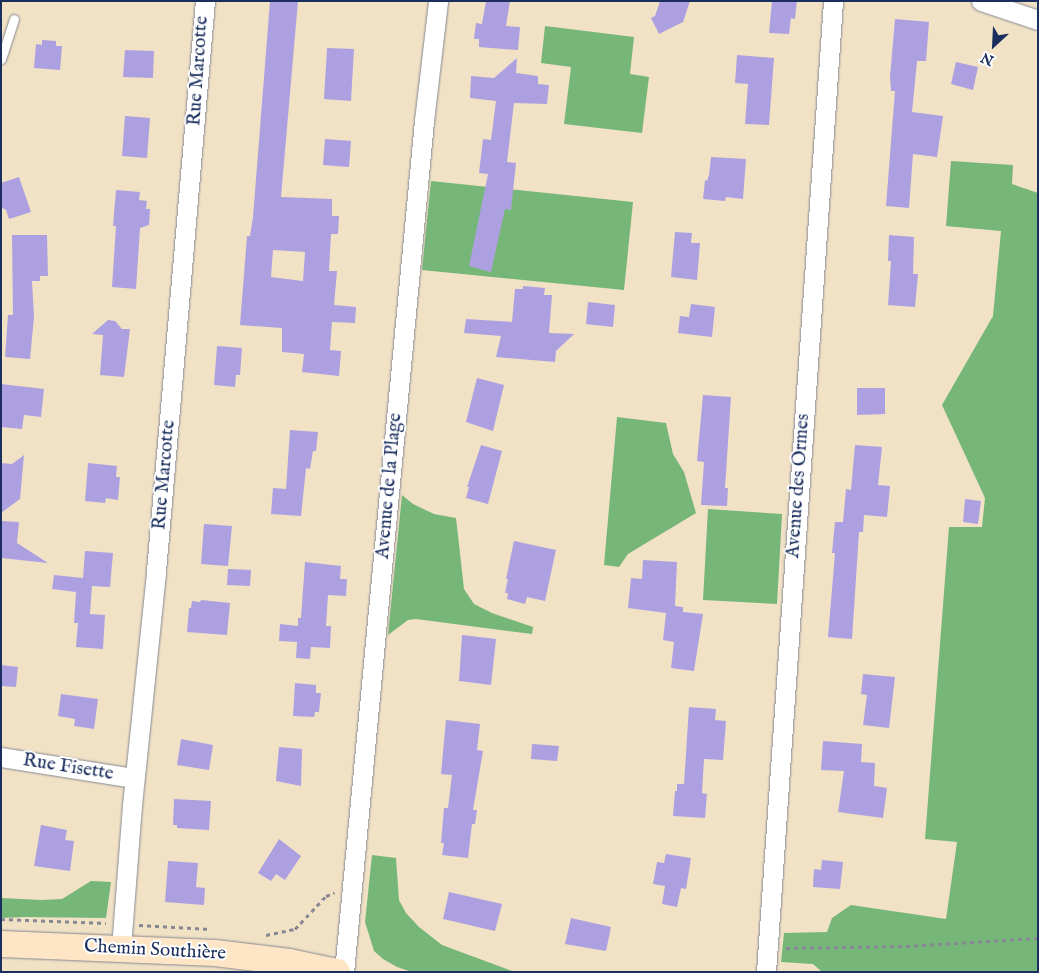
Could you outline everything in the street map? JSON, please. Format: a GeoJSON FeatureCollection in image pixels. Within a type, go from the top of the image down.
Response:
{"type":"FeatureCollection","features":[{"type":"Feature","properties":{"kind":"street","name":"Rue Marcotte"},"geometry":{"type":"LineString","coordinates":[[122,936],[134,778],[142,721],[161,521],[205,1]]}},
{"type":"Feature","properties":{"kind":"street","name":"Avenue de la Plage"},"geometry":{"type":"LineString","coordinates":[[344,972],[353,894],[427,93],[438,1]]}},
{"type":"Feature","properties":{"kind":"street","name":"Avenue des Ormes"},"geometry":{"type":"LineString","coordinates":[[766,972],[833,1]]}},
{"type":"Feature","properties":{"kind":"street"},"geometry":{"type":"LineString","coordinates":[[981,1],[1038,20]]}},
{"type":"Feature","properties":{"kind":"street","name":"Rue Fisette"},"geometry":{"type":"LineString","coordinates":[[1,757],[134,778]]}},
{"type":"Feature","properties":{"kind":"street","name":"Chemin Southière"},"geometry":{"type":"LineString","coordinates":[[1,944],[122,936],[215,953],[289,962],[337,972]]}},
{"type":"Feature","properties":{"kind":"lane"},"geometry":{"type":"LineString","coordinates":[[1,58],[14,19]]}},
{"type":"Feature","properties":{"kind":"path"},"geometry":{"type":"LineString","coordinates":[[260,934],[275,935],[295,928],[331,893],[353,894]]}},
{"type":"Feature","properties":{"kind":"path"},"geometry":{"type":"LineString","coordinates":[[1,919],[122,936],[212,929]]}},
{"type":"Feature","properties":{"kind":"path"},"geometry":{"type":"LineString","coordinates":[[768,948],[906,946],[1038,938]]}},
{"type":"Feature","properties":{"kind":"green space"},"geometry":{"type":"Polygon","coordinates":[[[545,26],[634,37],[630,74],[649,77],[642,133],[564,124],[571,67],[541,63],[545,26]]]}},
{"type":"Feature","properties":{"kind":"green space"},"geometry":{"type":"Polygon","coordinates":[[[951,161],[1013,165],[1012,184],[1038,193],[1038,972],[822,972],[813,964],[781,962],[784,933],[827,932],[832,918],[851,905],[946,919],[957,842],[925,839],[949,527],[982,527],[985,498],[942,405],[993,316],[1001,231],[946,226],[951,161]]]}},
{"type":"Feature","properties":{"kind":"green space"},"geometry":{"type":"Polygon","coordinates":[[[431,181],[633,202],[624,290],[422,270],[431,181]]]}},
{"type":"Feature","properties":{"kind":"green space"},"geometry":{"type":"Polygon","coordinates":[[[617,417],[666,423],[673,454],[684,472],[696,513],[628,554],[619,567],[604,565],[617,417]]]}},
{"type":"Feature","properties":{"kind":"green space"},"geometry":{"type":"Polygon","coordinates":[[[402,495],[413,504],[434,514],[456,518],[464,589],[474,604],[492,613],[533,627],[532,634],[416,619],[408,620],[388,635],[402,495]]]}},
{"type":"Feature","properties":{"kind":"green space"},"geometry":{"type":"Polygon","coordinates":[[[708,509],[782,514],[777,604],[703,600],[708,509]]]}},
{"type":"Feature","properties":{"kind":"green space"},"geometry":{"type":"Polygon","coordinates":[[[372,855],[396,858],[399,900],[406,913],[419,927],[442,945],[515,972],[412,972],[397,967],[383,959],[374,951],[365,922],[372,855]]]}},
{"type":"Feature","properties":{"kind":"green space"},"geometry":{"type":"Polygon","coordinates":[[[91,881],[111,882],[106,918],[1,918],[1,898],[62,899],[91,881]]]}},
{"type":"Feature","properties":{"kind":"building"},"geometry":{"type":"Polygon","coordinates":[[[270,1],[298,1],[281,197],[332,199],[332,216],[339,216],[338,234],[331,234],[329,271],[337,271],[334,305],[356,307],[355,323],[332,322],[330,350],[341,351],[339,376],[302,372],[304,354],[282,352],[282,328],[240,325],[247,236],[250,236],[270,1]],[[273,250],[271,277],[303,281],[305,252],[273,250]]]}},
{"type":"Feature","properties":{"kind":"building"},"geometry":{"type":"Polygon","coordinates":[[[486,1],[510,1],[506,26],[520,27],[518,50],[479,47],[479,39],[474,39],[476,23],[482,24],[486,1]]]}},
{"type":"Feature","properties":{"kind":"building"},"geometry":{"type":"Polygon","coordinates":[[[660,1],[690,1],[683,22],[659,34],[651,18],[655,16],[660,1]]]}},
{"type":"Feature","properties":{"kind":"building"},"geometry":{"type":"Polygon","coordinates":[[[772,1],[797,1],[795,19],[791,18],[789,34],[769,33],[772,1]]]}},
{"type":"Feature","properties":{"kind":"building"},"geometry":{"type":"Polygon","coordinates":[[[895,19],[929,22],[926,61],[917,61],[912,112],[943,116],[937,157],[913,154],[909,208],[886,206],[895,91],[891,91],[890,77],[895,19]]]}},
{"type":"Feature","properties":{"kind":"building"},"geometry":{"type":"Polygon","coordinates":[[[42,40],[56,41],[56,46],[62,46],[60,70],[34,68],[36,44],[42,45],[42,40]]]}},
{"type":"Feature","properties":{"kind":"building"},"geometry":{"type":"Polygon","coordinates":[[[327,48],[354,49],[351,101],[324,99],[327,48]]]}},
{"type":"Feature","properties":{"kind":"building"},"geometry":{"type":"Polygon","coordinates":[[[125,50],[154,51],[153,78],[123,77],[125,50]]]}},
{"type":"Feature","properties":{"kind":"building"},"geometry":{"type":"Polygon","coordinates":[[[737,55],[774,58],[769,125],[745,124],[748,84],[735,83],[737,55]]]}},
{"type":"Feature","properties":{"kind":"building"},"geometry":{"type":"Polygon","coordinates":[[[517,58],[516,73],[538,76],[538,84],[549,85],[547,104],[514,103],[507,162],[516,163],[511,210],[505,209],[491,272],[469,266],[488,174],[479,173],[483,139],[491,140],[496,101],[470,98],[471,76],[494,78],[517,58]]]}},
{"type":"Feature","properties":{"kind":"building"},"geometry":{"type":"Polygon","coordinates":[[[956,62],[978,67],[973,90],[951,84],[956,62]]]}},
{"type":"Feature","properties":{"kind":"building"},"geometry":{"type":"Polygon","coordinates":[[[125,116],[150,118],[147,158],[122,156],[125,116]]]}},
{"type":"Feature","properties":{"kind":"building"},"geometry":{"type":"Polygon","coordinates":[[[325,139],[351,141],[349,167],[323,165],[325,139]]]}},
{"type":"Feature","properties":{"kind":"building"},"geometry":{"type":"Polygon","coordinates":[[[711,157],[746,159],[743,199],[726,197],[725,201],[703,199],[705,180],[707,181],[709,175],[711,157]]]}},
{"type":"Feature","properties":{"kind":"building"},"geometry":{"type":"Polygon","coordinates":[[[19,177],[31,212],[9,219],[6,210],[1,207],[1,183],[19,177]]]}},
{"type":"Feature","properties":{"kind":"building"},"geometry":{"type":"Polygon","coordinates":[[[116,190],[140,192],[139,200],[147,201],[146,209],[150,209],[149,225],[140,228],[136,289],[112,287],[116,226],[113,226],[116,190]]]}},
{"type":"Feature","properties":{"kind":"building"},"geometry":{"type":"Polygon","coordinates":[[[675,232],[692,233],[691,243],[700,243],[697,280],[671,277],[675,232]]]}},
{"type":"Feature","properties":{"kind":"building"},"geometry":{"type":"Polygon","coordinates":[[[12,235],[47,235],[48,276],[40,276],[40,281],[32,281],[34,317],[30,359],[5,357],[8,315],[13,315],[12,235]]]}},
{"type":"Feature","properties":{"kind":"building"},"geometry":{"type":"Polygon","coordinates":[[[889,235],[914,237],[913,274],[918,274],[915,307],[888,305],[891,261],[888,261],[889,235]]]}},
{"type":"Feature","properties":{"kind":"building"},"geometry":{"type":"Polygon","coordinates":[[[523,286],[545,288],[544,295],[552,295],[549,333],[574,334],[556,351],[555,362],[496,357],[501,336],[464,333],[466,319],[512,322],[515,289],[523,289],[523,286]]]}},
{"type":"Feature","properties":{"kind":"building"},"geometry":{"type":"Polygon","coordinates":[[[588,302],[615,305],[613,327],[586,324],[588,302]]]}},
{"type":"Feature","properties":{"kind":"building"},"geometry":{"type":"Polygon","coordinates":[[[691,304],[715,307],[712,337],[678,333],[680,316],[689,317],[691,304]]]}},
{"type":"Feature","properties":{"kind":"building"},"geometry":{"type":"Polygon","coordinates":[[[108,320],[115,321],[122,329],[130,329],[124,377],[100,375],[103,335],[92,334],[108,320]]]}},
{"type":"Feature","properties":{"kind":"building"},"geometry":{"type":"Polygon","coordinates":[[[217,346],[242,348],[240,375],[236,375],[235,387],[214,385],[217,346]]]}},
{"type":"Feature","properties":{"kind":"building"},"geometry":{"type":"Polygon","coordinates":[[[477,378],[504,385],[493,431],[466,422],[477,378]]]}},
{"type":"Feature","properties":{"kind":"building"},"geometry":{"type":"Polygon","coordinates":[[[1,384],[44,389],[41,417],[24,415],[22,429],[1,427],[1,384]]]}},
{"type":"Feature","properties":{"kind":"building"},"geometry":{"type":"Polygon","coordinates":[[[857,388],[885,388],[885,414],[857,415],[857,388]]]}},
{"type":"Feature","properties":{"kind":"building"},"geometry":{"type":"Polygon","coordinates":[[[703,395],[731,397],[725,488],[728,488],[727,506],[701,505],[704,462],[697,461],[703,395]]]}},
{"type":"Feature","properties":{"kind":"building"},"geometry":{"type":"Polygon","coordinates":[[[290,430],[318,432],[316,451],[313,451],[310,469],[306,468],[301,516],[271,514],[273,488],[286,489],[290,430]]]}},
{"type":"Feature","properties":{"kind":"building"},"geometry":{"type":"Polygon","coordinates":[[[481,445],[502,451],[488,504],[466,498],[469,487],[467,487],[481,445]]]}},
{"type":"Feature","properties":{"kind":"building"},"geometry":{"type":"Polygon","coordinates":[[[855,445],[882,447],[878,485],[890,486],[887,517],[864,515],[863,532],[859,532],[852,639],[828,637],[835,553],[832,553],[835,522],[843,522],[846,489],[851,490],[855,445]]]}},
{"type":"Feature","properties":{"kind":"building"},"geometry":{"type":"Polygon","coordinates":[[[24,455],[20,499],[1,513],[1,463],[12,464],[24,455]]]}},
{"type":"Feature","properties":{"kind":"building"},"geometry":{"type":"Polygon","coordinates":[[[88,463],[117,466],[116,477],[120,477],[118,500],[106,498],[105,503],[85,501],[88,463]]]}},
{"type":"Feature","properties":{"kind":"building"},"geometry":{"type":"Polygon","coordinates":[[[965,499],[981,501],[978,524],[963,522],[965,499]]]}},
{"type":"Feature","properties":{"kind":"building"},"geometry":{"type":"Polygon","coordinates":[[[1,521],[19,522],[17,543],[48,563],[1,558],[1,521]]]}},
{"type":"Feature","properties":{"kind":"building"},"geometry":{"type":"Polygon","coordinates":[[[204,524],[232,526],[228,566],[201,564],[204,524]]]}},
{"type":"Feature","properties":{"kind":"building"},"geometry":{"type":"Polygon","coordinates":[[[514,541],[556,550],[545,601],[527,597],[525,604],[507,599],[508,593],[505,593],[508,579],[506,579],[514,541]]]}},
{"type":"Feature","properties":{"kind":"building"},"geometry":{"type":"Polygon","coordinates":[[[85,551],[113,553],[110,587],[92,586],[90,614],[105,615],[103,649],[76,647],[78,623],[74,623],[76,592],[52,589],[54,575],[83,578],[85,551]]]}},
{"type":"Feature","properties":{"kind":"building"},"geometry":{"type":"Polygon","coordinates":[[[643,560],[677,562],[675,606],[683,607],[683,612],[703,614],[694,671],[671,668],[674,642],[663,640],[666,613],[628,608],[631,578],[642,579],[643,560]]]}},
{"type":"Feature","properties":{"kind":"building"},"geometry":{"type":"Polygon","coordinates":[[[305,562],[341,566],[340,579],[347,579],[346,596],[328,595],[326,626],[331,626],[330,648],[311,647],[310,659],[296,658],[297,642],[279,641],[280,624],[298,626],[298,618],[301,618],[305,562]]]}},
{"type":"Feature","properties":{"kind":"building"},"geometry":{"type":"Polygon","coordinates":[[[228,569],[251,570],[250,586],[227,585],[228,569]]]}},
{"type":"Feature","properties":{"kind":"building"},"geometry":{"type":"Polygon","coordinates":[[[201,600],[230,603],[227,635],[187,632],[189,608],[191,608],[192,601],[200,602],[201,600]]]}},
{"type":"Feature","properties":{"kind":"building"},"geometry":{"type":"Polygon","coordinates":[[[462,635],[496,639],[491,685],[459,681],[462,635]]]}},
{"type":"Feature","properties":{"kind":"building"},"geometry":{"type":"Polygon","coordinates":[[[1,665],[18,667],[16,687],[1,686],[1,665]]]}},
{"type":"Feature","properties":{"kind":"building"},"geometry":{"type":"Polygon","coordinates":[[[863,674],[895,677],[889,728],[863,725],[867,695],[861,694],[863,674]]]}},
{"type":"Feature","properties":{"kind":"building"},"geometry":{"type":"Polygon","coordinates":[[[295,683],[316,685],[316,693],[321,693],[319,712],[315,712],[314,717],[293,716],[295,683]]]}},
{"type":"Feature","properties":{"kind":"building"},"geometry":{"type":"Polygon","coordinates":[[[61,694],[98,699],[94,729],[74,726],[75,719],[58,716],[61,694]]]}},
{"type":"Feature","properties":{"kind":"building"},"geometry":{"type":"Polygon","coordinates":[[[689,707],[716,709],[715,720],[726,721],[723,760],[704,759],[702,793],[707,794],[705,818],[673,816],[677,784],[684,784],[689,707]]]}},
{"type":"Feature","properties":{"kind":"building"},"geometry":{"type":"Polygon","coordinates":[[[446,720],[480,724],[477,750],[483,751],[473,810],[477,810],[475,824],[472,824],[468,858],[442,855],[444,843],[441,843],[444,808],[448,808],[452,775],[441,774],[446,720]]]}},
{"type":"Feature","properties":{"kind":"building"},"geometry":{"type":"Polygon","coordinates":[[[181,739],[213,745],[209,770],[177,765],[181,739]]]}},
{"type":"Feature","properties":{"kind":"building"},"geometry":{"type":"Polygon","coordinates":[[[823,741],[862,744],[861,762],[875,763],[874,786],[887,788],[883,818],[838,812],[844,771],[821,770],[823,741]]]}},
{"type":"Feature","properties":{"kind":"building"},"geometry":{"type":"Polygon","coordinates":[[[532,744],[559,746],[557,761],[531,759],[532,744]]]}},
{"type":"Feature","properties":{"kind":"building"},"geometry":{"type":"Polygon","coordinates":[[[279,747],[302,749],[301,786],[276,781],[279,747]]]}},
{"type":"Feature","properties":{"kind":"building"},"geometry":{"type":"Polygon","coordinates":[[[174,799],[211,801],[209,830],[177,828],[177,825],[173,825],[174,799]]]}},
{"type":"Feature","properties":{"kind":"building"},"geometry":{"type":"Polygon","coordinates":[[[41,825],[67,830],[65,840],[74,841],[70,871],[34,866],[41,825]]]}},
{"type":"Feature","properties":{"kind":"building"},"geometry":{"type":"Polygon","coordinates":[[[279,839],[301,856],[285,880],[276,874],[271,881],[258,873],[279,839]]]}},
{"type":"Feature","properties":{"kind":"building"},"geometry":{"type":"Polygon","coordinates":[[[666,854],[691,858],[686,889],[681,888],[677,907],[662,904],[665,886],[653,884],[657,862],[664,863],[666,854]]]}},
{"type":"Feature","properties":{"kind":"building"},"geometry":{"type":"Polygon","coordinates":[[[822,860],[843,862],[840,889],[813,887],[814,869],[821,870],[822,860]]]}},
{"type":"Feature","properties":{"kind":"building"},"geometry":{"type":"Polygon","coordinates":[[[168,861],[198,863],[196,887],[205,888],[204,905],[165,902],[168,861]]]}},
{"type":"Feature","properties":{"kind":"building"},"geometry":{"type":"Polygon","coordinates":[[[449,892],[502,904],[495,931],[443,919],[449,892]]]}},
{"type":"Feature","properties":{"kind":"building"},"geometry":{"type":"Polygon","coordinates":[[[571,918],[611,927],[606,951],[565,944],[571,918]]]}}]}
